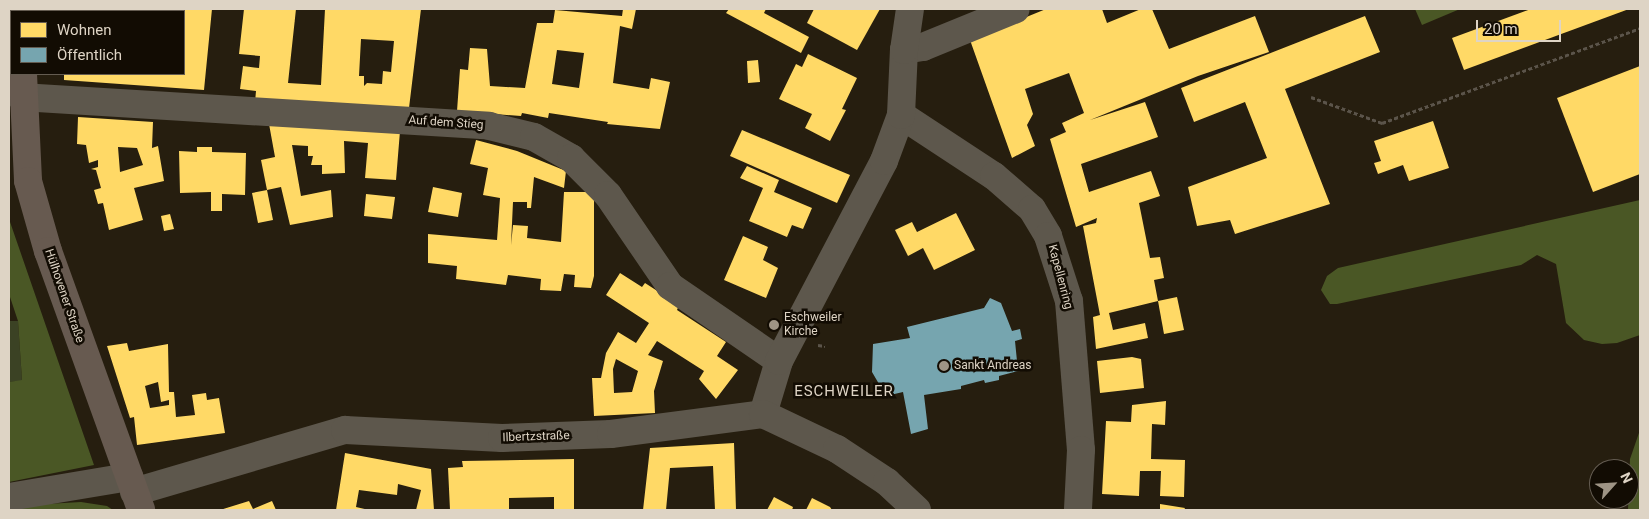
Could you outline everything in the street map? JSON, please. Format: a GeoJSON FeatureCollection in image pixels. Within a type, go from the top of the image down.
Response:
{"type":"FeatureCollection","features":[{"type":"Feature","properties":{"kind":"main road","name":"Hülhovener Straße"},"geometry":{"type":"LineString","coordinates":[[22,85],[28,181],[48,251],[135,493]]}},
{"type":"Feature","properties":{"kind":"street"},"geometry":{"type":"LineString","coordinates":[[910,9],[904,50],[901,116],[884,161],[778,361],[763,414],[837,449],[888,482],[917,510]]}},
{"type":"Feature","properties":{"kind":"street"},"geometry":{"type":"LineString","coordinates":[[904,50],[923,48],[1016,9]]}},
{"type":"Feature","properties":{"kind":"street","name":"Auf dem Stieg"},"geometry":{"type":"LineString","coordinates":[[22,85],[488,126],[534,137],[571,158],[608,194],[670,286],[778,361]]}},
{"type":"Feature","properties":{"kind":"street","name":"Kapellenring"},"geometry":{"type":"LineString","coordinates":[[901,116],[994,176],[1032,209],[1048,236],[1069,301],[1081,450],[1078,510]]}},
{"type":"Feature","properties":{"kind":"street","name":"Ilbertzstraße"},"geometry":{"type":"LineString","coordinates":[[9,497],[135,493],[346,430],[502,438],[611,434],[763,414]]}},
{"type":"Feature","properties":{"kind":"path"},"geometry":{"type":"LineString","coordinates":[[1311,96],[1382,123],[1640,28]]}},
{"type":"Feature","properties":{"kind":"green space"},"geometry":{"type":"Polygon","coordinates":[[[1415,9],[1460,9],[1422,25],[1415,9]]]}},
{"type":"Feature","properties":{"kind":"green space"},"geometry":{"type":"Polygon","coordinates":[[[1640,200],[1640,335],[1617,343],[1602,344],[1584,340],[1566,323],[1556,264],[1537,255],[1521,265],[1337,304],[1330,304],[1321,290],[1327,276],[1338,268],[1640,200]]]}},
{"type":"Feature","properties":{"kind":"green space"},"geometry":{"type":"Polygon","coordinates":[[[9,219],[94,465],[9,482],[9,382],[22,380],[18,321],[9,294],[9,219]]]}},
{"type":"Feature","properties":{"kind":"green space"},"geometry":{"type":"Polygon","coordinates":[[[9,321],[18,321],[22,381],[9,382],[9,321]]]}},
{"type":"Feature","properties":{"kind":"green space"},"geometry":{"type":"Polygon","coordinates":[[[1640,430],[1640,510],[1628,510],[1639,509],[1639,459],[1630,459],[1640,430]]]}},
{"type":"Feature","properties":{"kind":"green space"},"geometry":{"type":"Polygon","coordinates":[[[81,502],[107,506],[113,510],[9,510],[12,506],[81,502]]]}},
{"type":"Feature","properties":{"kind":"building: Wohnen"},"geometry":{"type":"Polygon","coordinates":[[[68,9],[118,9],[93,10],[68,9]]]}},
{"type":"Feature","properties":{"kind":"building: Wohnen"},"geometry":{"type":"Polygon","coordinates":[[[179,9],[212,9],[204,90],[64,80],[64,75],[185,75],[185,10],[179,9]]]}},
{"type":"Feature","properties":{"kind":"building: Wohnen"},"geometry":{"type":"Polygon","coordinates":[[[244,9],[296,9],[288,83],[321,85],[325,9],[421,9],[409,108],[255,102],[256,91],[240,89],[243,66],[259,68],[260,56],[239,54],[244,9]],[[361,39],[359,76],[364,76],[364,86],[367,83],[382,84],[383,71],[391,72],[394,41],[361,39]]]}},
{"type":"Feature","properties":{"kind":"building: Wohnen"},"geometry":{"type":"Polygon","coordinates":[[[623,9],[636,9],[632,29],[620,26],[613,83],[649,89],[651,78],[670,82],[660,129],[607,124],[608,122],[549,113],[548,118],[522,113],[521,116],[457,111],[460,69],[468,70],[470,48],[487,49],[490,86],[525,88],[537,23],[553,23],[555,10],[622,16],[623,9]],[[557,50],[552,84],[579,88],[584,53],[557,50]]]}},
{"type":"Feature","properties":{"kind":"building: Wohnen"},"geometry":{"type":"Polygon","coordinates":[[[729,9],[766,9],[764,13],[809,37],[801,53],[726,13],[729,9]]]}},
{"type":"Feature","properties":{"kind":"building: Wohnen"},"geometry":{"type":"Polygon","coordinates":[[[814,9],[880,9],[857,50],[807,23],[814,9]]]}},
{"type":"Feature","properties":{"kind":"building: Wohnen"},"geometry":{"type":"Polygon","coordinates":[[[1046,9],[1102,9],[1107,23],[1141,9],[1152,9],[1169,49],[1255,16],[1269,52],[1198,76],[1090,120],[1145,102],[1158,137],[1081,164],[1089,192],[1151,171],[1160,196],[1139,203],[1150,258],[1160,257],[1164,278],[1154,280],[1158,301],[1109,313],[1113,330],[1145,323],[1148,338],[1096,349],[1093,317],[1100,315],[1083,226],[1096,223],[1097,218],[1076,227],[1050,139],[1066,132],[1062,123],[1084,113],[1069,73],[1025,89],[1033,114],[1027,125],[1035,146],[1012,158],[970,40],[1046,9]]]}},
{"type":"Feature","properties":{"kind":"building: Wohnen"},"geometry":{"type":"Polygon","coordinates":[[[1531,9],[1629,9],[1464,70],[1452,38],[1531,9]]]}},
{"type":"Feature","properties":{"kind":"building: Wohnen"},"geometry":{"type":"Polygon","coordinates":[[[1365,16],[1380,52],[1285,89],[1330,204],[1235,234],[1230,220],[1197,226],[1188,187],[1267,158],[1245,102],[1194,122],[1181,88],[1365,16]]]}},
{"type":"Feature","properties":{"kind":"building: Wohnen"},"geometry":{"type":"Polygon","coordinates":[[[808,54],[857,78],[842,109],[846,110],[830,141],[805,128],[812,114],[779,99],[796,64],[802,67],[808,54]]]}},
{"type":"Feature","properties":{"kind":"building: Wohnen"},"geometry":{"type":"Polygon","coordinates":[[[758,60],[760,82],[748,83],[747,61],[758,60]]]}},
{"type":"Feature","properties":{"kind":"building: Wohnen"},"geometry":{"type":"Polygon","coordinates":[[[1640,66],[1640,174],[1593,192],[1557,98],[1640,66]]]}},
{"type":"Feature","properties":{"kind":"building: Wohnen"},"geometry":{"type":"Polygon","coordinates":[[[78,117],[153,122],[152,148],[158,146],[164,181],[134,188],[143,220],[109,230],[103,203],[98,204],[94,190],[101,188],[96,170],[91,169],[98,167],[98,160],[89,163],[86,145],[77,144],[78,117]],[[118,147],[120,172],[143,165],[137,148],[118,147]]]}},
{"type":"Feature","properties":{"kind":"building: Wohnen"},"geometry":{"type":"Polygon","coordinates":[[[1433,121],[1449,168],[1409,181],[1403,165],[1378,174],[1374,163],[1381,161],[1374,141],[1433,121]]]}},
{"type":"Feature","properties":{"kind":"building: Wohnen"},"geometry":{"type":"Polygon","coordinates":[[[269,124],[400,131],[396,180],[365,178],[368,143],[344,141],[345,173],[322,174],[322,165],[311,165],[313,156],[308,156],[308,146],[292,145],[301,196],[331,190],[333,217],[290,225],[281,187],[267,190],[261,160],[275,157],[269,124]]]}},
{"type":"Feature","properties":{"kind":"building: Wohnen"},"geometry":{"type":"Polygon","coordinates":[[[742,130],[850,175],[837,203],[730,156],[742,130]]]}},
{"type":"Feature","properties":{"kind":"building: Wohnen"},"geometry":{"type":"Polygon","coordinates":[[[476,140],[517,151],[566,171],[564,188],[534,177],[531,208],[527,208],[527,202],[513,202],[511,245],[513,225],[528,226],[527,238],[561,242],[564,192],[594,192],[594,276],[591,288],[574,287],[575,275],[564,274],[561,291],[540,290],[541,279],[508,275],[506,285],[456,279],[457,266],[428,263],[428,234],[497,240],[500,198],[483,195],[488,168],[470,164],[476,140]]]}},
{"type":"Feature","properties":{"kind":"building: Wohnen"},"geometry":{"type":"Polygon","coordinates":[[[197,147],[212,147],[212,152],[246,153],[245,195],[222,194],[222,211],[211,211],[211,192],[180,193],[179,151],[197,152],[197,147]]]}},
{"type":"Feature","properties":{"kind":"building: Wohnen"},"geometry":{"type":"Polygon","coordinates":[[[747,166],[779,180],[774,192],[812,208],[803,229],[792,225],[787,237],[749,221],[763,188],[740,178],[747,166]]]}},
{"type":"Feature","properties":{"kind":"building: Wohnen"},"geometry":{"type":"Polygon","coordinates":[[[433,187],[462,193],[458,217],[428,212],[433,187]]]}},
{"type":"Feature","properties":{"kind":"building: Wohnen"},"geometry":{"type":"Polygon","coordinates":[[[267,190],[273,220],[258,223],[252,193],[267,190]]]}},
{"type":"Feature","properties":{"kind":"building: Wohnen"},"geometry":{"type":"Polygon","coordinates":[[[366,194],[395,197],[392,219],[364,216],[366,194]]]}},
{"type":"Feature","properties":{"kind":"building: Wohnen"},"geometry":{"type":"Polygon","coordinates":[[[956,213],[975,250],[934,270],[923,248],[908,256],[895,230],[912,222],[917,232],[956,213]]]}},
{"type":"Feature","properties":{"kind":"building: Wohnen"},"geometry":{"type":"Polygon","coordinates":[[[170,214],[174,229],[164,231],[161,216],[170,214]]]}},
{"type":"Feature","properties":{"kind":"building: Wohnen"},"geometry":{"type":"Polygon","coordinates":[[[743,236],[768,247],[763,260],[778,268],[766,298],[724,280],[743,236]]]}},
{"type":"Feature","properties":{"kind":"building: Wohnen"},"geometry":{"type":"Polygon","coordinates":[[[620,273],[642,287],[645,283],[679,305],[677,310],[726,342],[717,356],[738,370],[716,399],[699,379],[704,371],[657,341],[648,355],[663,361],[654,391],[655,413],[594,416],[592,378],[601,378],[606,353],[618,332],[636,343],[649,323],[606,295],[620,273]],[[616,359],[613,369],[614,393],[632,392],[638,371],[616,359]]]}},
{"type":"Feature","properties":{"kind":"building: Wohnen"},"geometry":{"type":"Polygon","coordinates":[[[1177,297],[1184,330],[1164,334],[1158,301],[1177,297]]]}},
{"type":"Feature","properties":{"kind":"building: Wohnen"},"geometry":{"type":"Polygon","coordinates":[[[127,343],[129,351],[168,344],[169,392],[174,392],[176,417],[195,415],[192,395],[206,393],[207,400],[219,398],[225,433],[137,445],[134,417],[130,418],[107,346],[127,343]],[[158,382],[145,386],[150,408],[169,405],[169,400],[161,402],[158,382]]]}},
{"type":"Feature","properties":{"kind":"building: Wohnen"},"geometry":{"type":"Polygon","coordinates":[[[1132,357],[1141,359],[1144,388],[1100,393],[1097,361],[1132,357]]]}},
{"type":"Feature","properties":{"kind":"building: Wohnen"},"geometry":{"type":"Polygon","coordinates":[[[1166,401],[1165,425],[1152,424],[1151,459],[1185,460],[1184,497],[1160,496],[1161,471],[1140,471],[1139,496],[1102,494],[1106,421],[1131,422],[1132,405],[1166,401]]]}},
{"type":"Feature","properties":{"kind":"building: Wohnen"},"geometry":{"type":"Polygon","coordinates":[[[734,443],[736,510],[715,510],[713,466],[670,468],[666,510],[643,510],[650,448],[734,443]]]}},
{"type":"Feature","properties":{"kind":"building: Wohnen"},"geometry":{"type":"Polygon","coordinates":[[[345,453],[431,469],[434,510],[416,510],[421,490],[398,484],[397,495],[359,490],[356,507],[369,510],[336,510],[345,453]]]}},
{"type":"Feature","properties":{"kind":"building: Wohnen"},"geometry":{"type":"Polygon","coordinates":[[[574,459],[574,510],[554,510],[554,497],[509,498],[509,510],[450,510],[448,468],[463,467],[462,461],[574,459]]]}},
{"type":"Feature","properties":{"kind":"building: Wohnen"},"geometry":{"type":"Polygon","coordinates":[[[774,497],[793,507],[792,510],[767,510],[774,497]]]}},
{"type":"Feature","properties":{"kind":"building: Wohnen"},"geometry":{"type":"Polygon","coordinates":[[[812,498],[830,507],[832,510],[806,510],[812,498]]]}},
{"type":"Feature","properties":{"kind":"building: Wohnen"},"geometry":{"type":"Polygon","coordinates":[[[249,501],[253,509],[272,501],[276,510],[220,510],[249,501]]]}},
{"type":"Feature","properties":{"kind":"building: Wohnen"},"geometry":{"type":"Polygon","coordinates":[[[1160,504],[1185,508],[1184,510],[1160,510],[1160,504]]]}},
{"type":"Feature","properties":{"kind":"building: Öffentlich","name":"Sankt Andreas"},"geometry":{"type":"Polygon","coordinates":[[[990,298],[1001,303],[1012,331],[1020,329],[1022,339],[1015,341],[1018,371],[999,376],[999,380],[985,383],[984,380],[961,386],[961,389],[924,395],[928,429],[911,434],[903,392],[886,396],[872,372],[873,344],[910,338],[907,327],[984,308],[990,298]]]}},
{"type":"Feature","properties":{"kind":"place","name":"Eschweiler Kirche"},"geometry":{"type":"Point","coordinates":[774,325]}},
{"type":"Feature","properties":{"kind":"place","name":"Sankt Andreas"},"geometry":{"type":"Point","coordinates":[944,366]}},
{"type":"Feature","properties":{"kind":"district","name":"ESCHWEILER"},"geometry":{"type":"Point","coordinates":[844,392]}}]}
